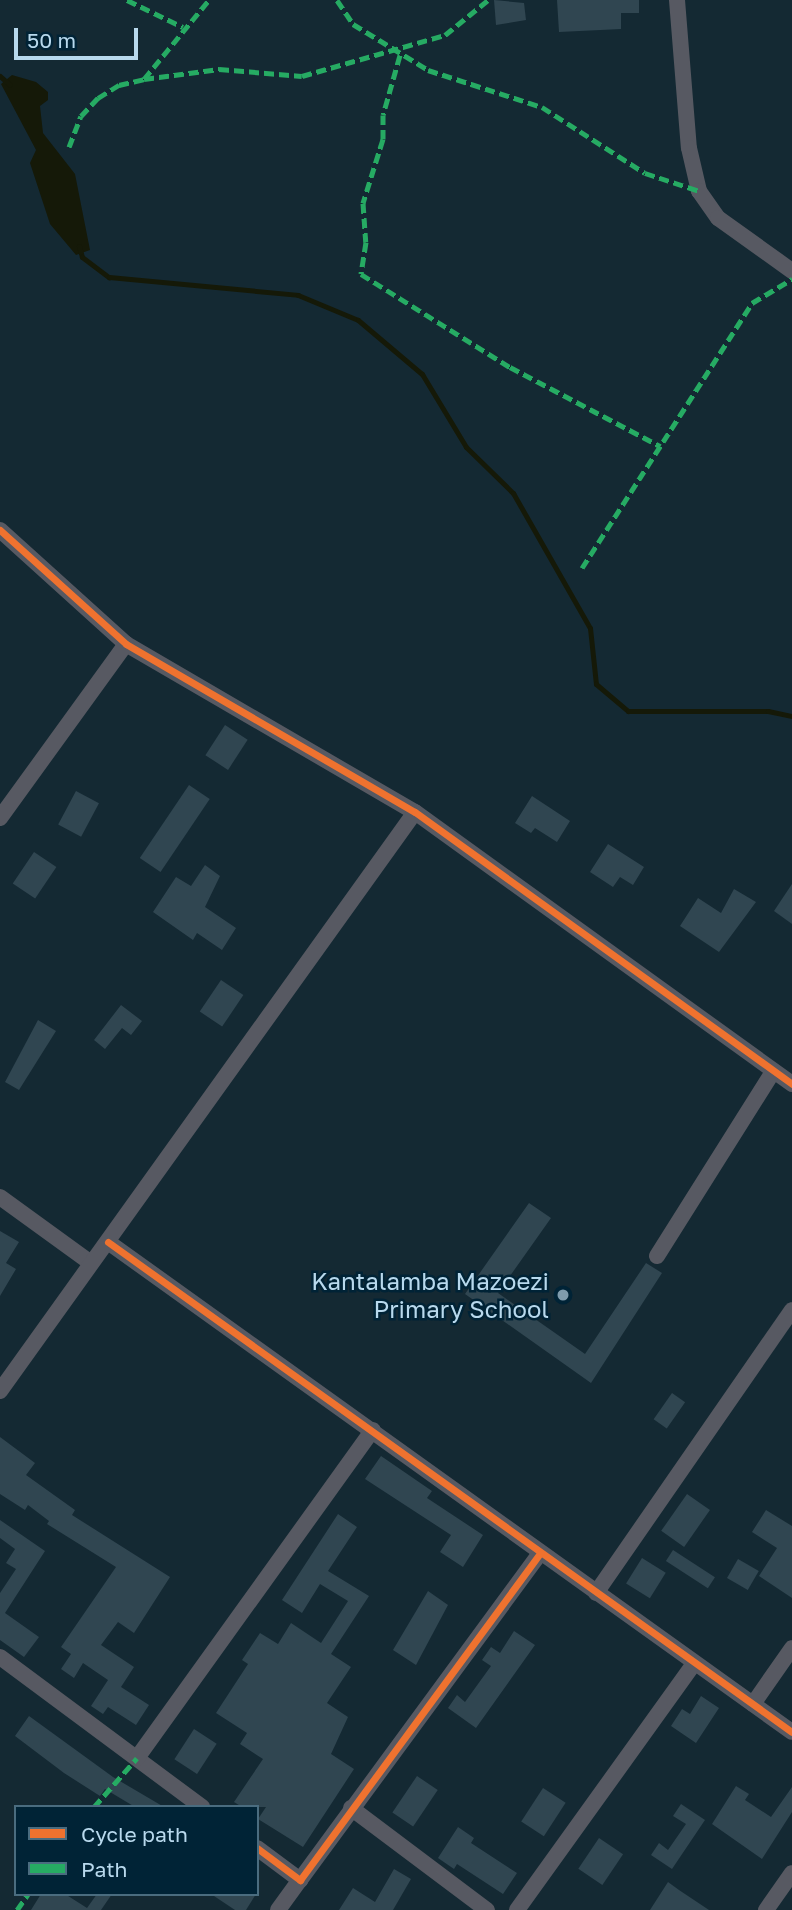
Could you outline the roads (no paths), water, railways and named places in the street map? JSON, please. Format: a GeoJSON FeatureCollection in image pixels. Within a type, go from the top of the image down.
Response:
{"type":"FeatureCollection","features":[{"type":"Feature","properties":{"kind":"street"},"geometry":{"type":"LineString","coordinates":[[677,0],[690,148],[699,191],[718,218],[792,271]]}},
{"type":"Feature","properties":{"kind":"street"},"geometry":{"type":"LineString","coordinates":[[0,530],[126,644],[415,812],[792,1084]]}},
{"type":"Feature","properties":{"kind":"street"},"geometry":{"type":"LineString","coordinates":[[0,818],[126,644]]}},
{"type":"Feature","properties":{"kind":"street"},"geometry":{"type":"LineString","coordinates":[[0,1391],[415,812]]}},
{"type":"Feature","properties":{"kind":"street"},"geometry":{"type":"LineString","coordinates":[[657,1256],[773,1072]]}},
{"type":"Feature","properties":{"kind":"street"},"geometry":{"type":"LineString","coordinates":[[0,1197],[91,1263]]}},
{"type":"Feature","properties":{"kind":"street"},"geometry":{"type":"LineString","coordinates":[[108,1242],[792,1732]]}},
{"type":"Feature","properties":{"kind":"street"},"geometry":{"type":"LineString","coordinates":[[596,1593],[792,1310]]}},
{"type":"Feature","properties":{"kind":"street"},"geometry":{"type":"LineString","coordinates":[[137,1758],[373,1430]]}},
{"type":"Feature","properties":{"kind":"street"},"geometry":{"type":"LineString","coordinates":[[278,1910],[540,1553]]}},
{"type":"Feature","properties":{"kind":"street"},"geometry":{"type":"LineString","coordinates":[[753,1704],[785,1671],[792,1648]]}},
{"type":"Feature","properties":{"kind":"street"},"geometry":{"type":"LineString","coordinates":[[0,1657],[199,1805]]}},
{"type":"Feature","properties":{"kind":"street"},"geometry":{"type":"LineString","coordinates":[[517,1910],[694,1664]]}},
{"type":"Feature","properties":{"kind":"street"},"geometry":{"type":"LineString","coordinates":[[351,1808],[487,1910]]}},
{"type":"Feature","properties":{"kind":"street"},"geometry":{"type":"LineString","coordinates":[[259,1849],[300,1880]]}},
{"type":"Feature","properties":{"kind":"street"},"geometry":{"type":"LineString","coordinates":[[766,1910],[792,1873]]}},
{"type":"Feature","properties":{"kind":"waterway"},"geometry":{"type":"LineString","coordinates":[[0,76],[10,85]]}},
{"type":"Feature","properties":{"kind":"waterway"},"geometry":{"type":"LineString","coordinates":[[79,246],[82,257],[109,277],[298,295],[358,320],[422,374],[466,447],[513,493],[590,628],[596,684],[628,711],[768,711],[792,716]]}},
{"type":"Feature","properties":{"kind":"place","name":"Kantalamba Mazoezi Primary School"},"geometry":{"type":"Point","coordinates":[563,1295]}}]}
